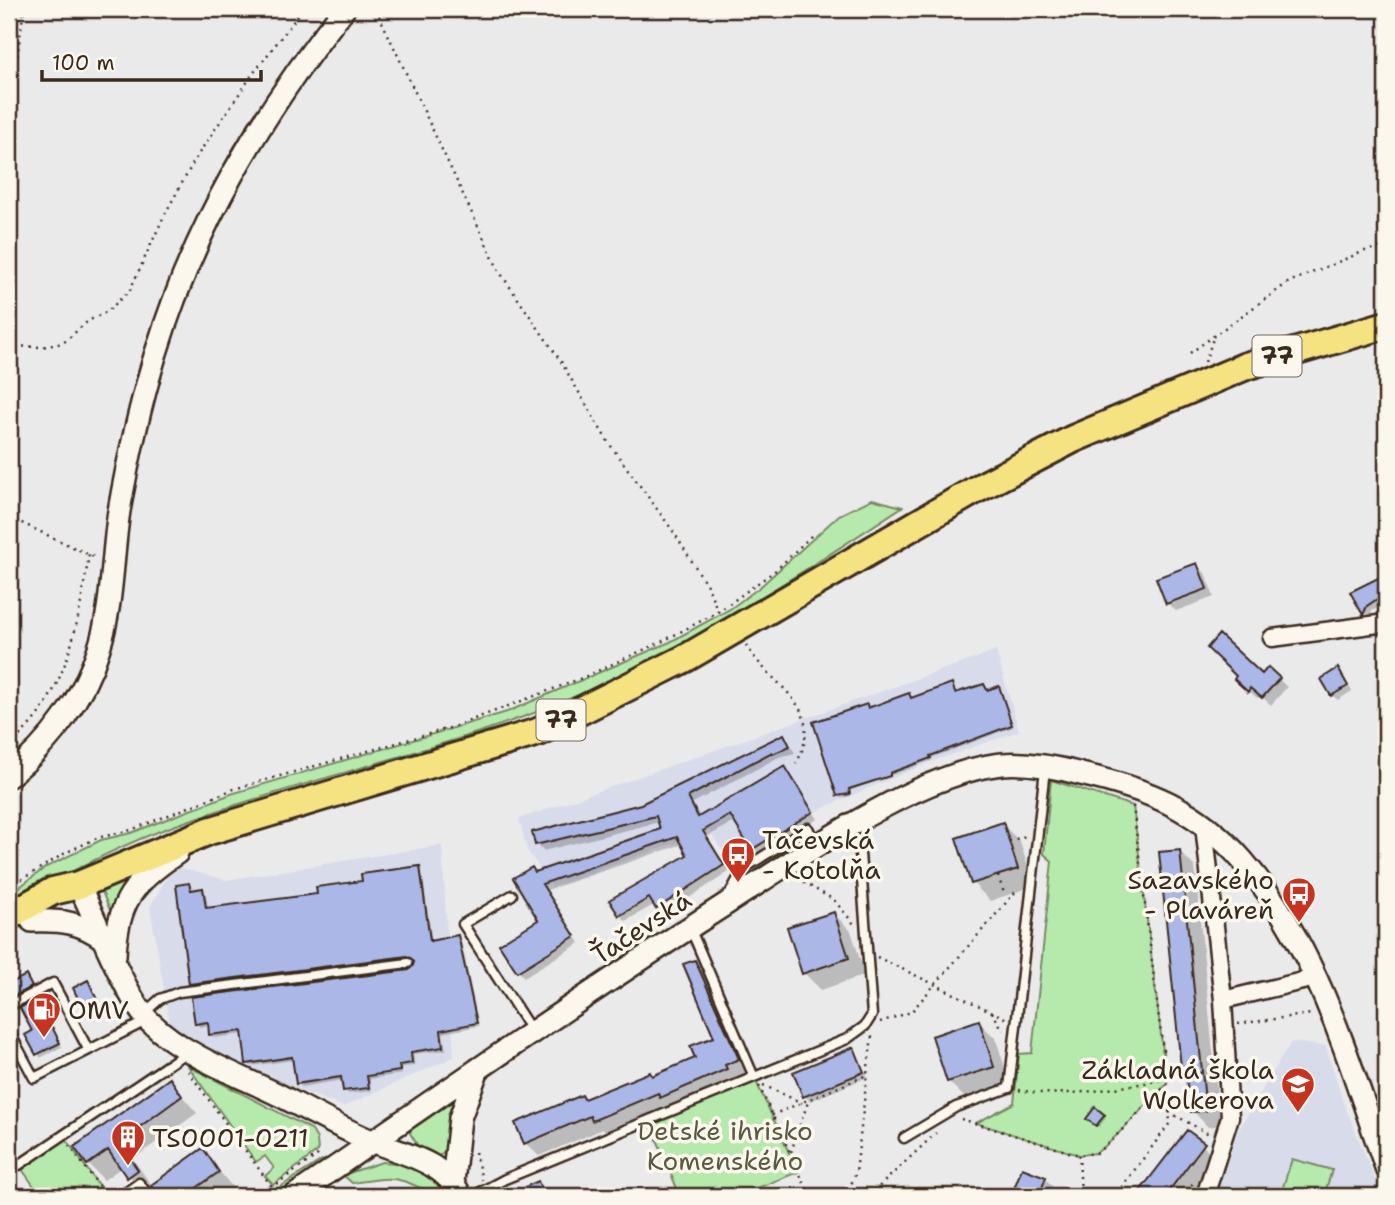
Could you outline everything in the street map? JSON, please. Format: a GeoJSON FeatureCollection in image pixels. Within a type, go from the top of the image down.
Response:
{"type":"FeatureCollection","features":[{"type":"Feature","properties":{"kind":"main road","name":"77"},"geometry":{"type":"LineString","coordinates":[[9,935],[21,918],[52,891],[79,885],[209,831],[538,732],[727,621],[884,544],[1024,463],[1171,395],[1246,366],[1386,325]]}},
{"type":"Feature","properties":{"kind":"street"},"geometry":{"type":"LineString","coordinates":[[9,776],[52,734],[85,680],[99,648],[136,432],[155,356],[184,274],[209,216],[260,125],[296,70],[344,9]]}},
{"type":"Feature","properties":{"kind":"street"},"geometry":{"type":"LineString","coordinates":[[1272,638],[1386,623]]}},
{"type":"Feature","properties":{"kind":"street","name":"Ťačevská"},"geometry":{"type":"LineString","coordinates":[[294,1196],[690,927],[846,829],[898,801],[974,771],[1002,764],[1045,766],[1138,788],[1174,804],[1204,825],[1241,859],[1281,910],[1315,978],[1331,1012],[1386,1167]]}},
{"type":"Feature","properties":{"kind":"street"},"geometry":{"type":"LineString","coordinates":[[1204,825],[1223,1000],[1230,1117],[1205,1177],[1205,1196]]}},
{"type":"Feature","properties":{"kind":"street"},"geometry":{"type":"LineString","coordinates":[[111,950],[119,917],[135,886],[149,872],[209,831]]}},
{"type":"Feature","properties":{"kind":"street"},"geometry":{"type":"LineString","coordinates":[[79,885],[145,1017],[186,1057],[373,1142],[427,1161],[457,1189]]}},
{"type":"Feature","properties":{"kind":"street"},"geometry":{"type":"LineString","coordinates":[[21,918],[78,923],[111,950]]}},
{"type":"Feature","properties":{"kind":"street"},"geometry":{"type":"LineString","coordinates":[[1223,1000],[1315,978]]}},
{"type":"Feature","properties":{"kind":"street"},"geometry":{"type":"LineString","coordinates":[[457,1189],[460,1118],[478,1069]]}},
{"type":"Feature","properties":{"kind":"lane"},"geometry":{"type":"LineString","coordinates":[[904,1138],[965,1103],[1009,1088],[1045,766]]}},
{"type":"Feature","properties":{"kind":"lane"},"geometry":{"type":"LineString","coordinates":[[473,1196],[847,1039],[865,1026],[873,1015],[860,853],[846,829]]}},
{"type":"Feature","properties":{"kind":"lane"},"geometry":{"type":"LineString","coordinates":[[512,895],[463,924],[533,1032]]}},
{"type":"Feature","properties":{"kind":"lane"},"geometry":{"type":"LineString","coordinates":[[690,927],[754,1077]]}},
{"type":"Feature","properties":{"kind":"lane"},"geometry":{"type":"LineString","coordinates":[[9,1031],[34,1077],[145,1017],[160,999],[179,992],[408,963]]}},
{"type":"Feature","properties":{"kind":"lane"},"geometry":{"type":"LineString","coordinates":[[9,1006],[53,983],[88,1049]]}},
{"type":"Feature","properties":{"kind":"lane"},"geometry":{"type":"LineString","coordinates":[[19,1165],[186,1057]]}},
{"type":"Feature","properties":{"kind":"lane"},"geometry":{"type":"LineString","coordinates":[[1197,1196],[1205,1177]]}},
{"type":"Feature","properties":{"kind":"lane"},"geometry":{"type":"LineString","coordinates":[[121,1196],[139,1183],[149,1196]]}},
{"type":"Feature","properties":{"kind":"path"},"geometry":{"type":"LineString","coordinates":[[9,83],[17,57],[24,9]]}},
{"type":"Feature","properties":{"kind":"path"},"geometry":{"type":"LineString","coordinates":[[9,346],[41,347],[63,343],[88,321],[108,311],[130,290],[160,224],[197,156],[251,75],[303,9]]}},
{"type":"Feature","properties":{"kind":"path"},"geometry":{"type":"LineString","coordinates":[[376,9],[499,271],[561,360],[608,442],[673,531],[727,621],[758,662],[799,704],[807,731],[796,764]]}},
{"type":"Feature","properties":{"kind":"path"},"geometry":{"type":"LineString","coordinates":[[1190,353],[1289,282],[1366,251],[1386,246]]}},
{"type":"Feature","properties":{"kind":"path"},"geometry":{"type":"LineString","coordinates":[[1204,364],[1214,336]]}},
{"type":"Feature","properties":{"kind":"path"},"geometry":{"type":"LineString","coordinates":[[9,517],[112,566]]}},
{"type":"Feature","properties":{"kind":"path"},"geometry":{"type":"LineString","coordinates":[[9,887],[86,843],[131,830],[234,789],[503,710],[661,642],[727,621],[812,535]]}},
{"type":"Feature","properties":{"kind":"path"},"geometry":{"type":"LineString","coordinates":[[9,745],[40,713],[64,670],[80,614],[89,554]]}},
{"type":"Feature","properties":{"kind":"path"},"geometry":{"type":"LineString","coordinates":[[1115,1196],[1170,1123],[1133,806],[1142,809]]}},
{"type":"Feature","properties":{"kind":"path"},"geometry":{"type":"LineString","coordinates":[[1009,841],[1038,832]]}},
{"type":"Feature","properties":{"kind":"path"},"geometry":{"type":"LineString","coordinates":[[809,872],[798,878],[842,908],[869,953],[1016,1023]]}},
{"type":"Feature","properties":{"kind":"path"},"geometry":{"type":"LineString","coordinates":[[998,876],[1004,893]]}},
{"type":"Feature","properties":{"kind":"path"},"geometry":{"type":"LineString","coordinates":[[846,1196],[856,1174],[874,1024],[911,1012],[1018,888]]}},
{"type":"Feature","properties":{"kind":"path"},"geometry":{"type":"LineString","coordinates":[[1224,1026],[1331,1012]]}},
{"type":"Feature","properties":{"kind":"path"},"geometry":{"type":"LineString","coordinates":[[186,1057],[272,1187]]}},
{"type":"Feature","properties":{"kind":"path"},"geometry":{"type":"LineString","coordinates":[[1009,1088],[1040,1094],[1227,1069]]}},
{"type":"Feature","properties":{"kind":"path"},"geometry":{"type":"LineString","coordinates":[[772,1115],[867,1075]]}},
{"type":"Feature","properties":{"kind":"path"},"geometry":{"type":"LineString","coordinates":[[802,1103],[757,1082],[810,1196]]}},
{"type":"Feature","properties":{"kind":"path"},"geometry":{"type":"LineString","coordinates":[[965,1103],[954,1117],[1079,1155],[1096,1153],[1110,1143],[1167,1084]]}},
{"type":"Feature","properties":{"kind":"path"},"geometry":{"type":"LineString","coordinates":[[790,1154],[809,1100]]}},
{"type":"Feature","properties":{"kind":"path"},"geometry":{"type":"LineString","coordinates":[[1169,1112],[1211,1136]]}},
{"type":"Feature","properties":{"kind":"path"},"geometry":{"type":"LineString","coordinates":[[869,1196],[945,1126]]}},
{"type":"Feature","properties":{"kind":"path"},"geometry":{"type":"LineString","coordinates":[[62,1135],[106,1196]]}},
{"type":"Feature","properties":{"kind":"path"},"geometry":{"type":"LineString","coordinates":[[474,1147],[484,1190]]}},
{"type":"Feature","properties":{"kind":"path"},"geometry":{"type":"LineString","coordinates":[[259,1196],[322,1152]]}},
{"type":"Feature","properties":{"kind":"path"},"geometry":{"type":"LineString","coordinates":[[1079,1155],[1081,1196]]}},
{"type":"Feature","properties":{"kind":"path"},"geometry":{"type":"LineString","coordinates":[[1182,1196],[1205,1177]]}},
{"type":"Feature","properties":{"kind":"shaded area"},"geometry":{"type":"Polygon","coordinates":[[[996,651],[1019,731],[928,763],[825,807],[730,862],[709,831],[552,887],[527,850],[519,819],[996,651]]]}},
{"type":"Feature","properties":{"kind":"shaded area"},"geometry":{"type":"Polygon","coordinates":[[[442,845],[454,1057],[343,1107],[240,1067],[170,1024],[150,907],[173,866],[226,880],[442,845]]]}},
{"type":"Feature","properties":{"kind":"shaded area","name":"Základná škola Wolkerova"},"geometry":{"type":"Polygon","coordinates":[[[1291,1042],[1326,1046],[1342,1099],[1382,1196],[1214,1196],[1239,1129],[1291,1042]]]}},
{"type":"Feature","properties":{"kind":"green space"},"geometry":{"type":"Polygon","coordinates":[[[872,499],[902,507],[769,593],[631,671],[534,713],[490,728],[176,825],[114,851],[14,902],[9,895],[46,867],[101,840],[131,833],[231,794],[507,712],[670,642],[730,609],[760,587],[839,515],[872,499]]]}},
{"type":"Feature","properties":{"kind":"green space"},"geometry":{"type":"Polygon","coordinates":[[[1051,780],[1133,806],[1167,1084],[1109,1143],[1096,1153],[1079,1155],[976,1123],[1014,1103],[1019,1054],[1032,1053],[1052,861],[1044,854],[1051,780]]]}},
{"type":"Feature","properties":{"kind":"green space"},"geometry":{"type":"Polygon","coordinates":[[[126,880],[130,881],[113,917],[102,892],[126,880]]]}},
{"type":"Feature","properties":{"kind":"green space"},"geometry":{"type":"Polygon","coordinates":[[[188,1066],[311,1129],[317,1139],[318,1151],[273,1185],[265,1176],[274,1168],[265,1156],[256,1162],[188,1066]]]}},
{"type":"Feature","properties":{"kind":"green space","name":"Detské ihrisko Komenského"},"geometry":{"type":"Polygon","coordinates":[[[754,1077],[798,1172],[737,1196],[680,1196],[649,1120],[754,1077]]]}},
{"type":"Feature","properties":{"kind":"green space"},"geometry":{"type":"Polygon","coordinates":[[[449,1100],[456,1104],[448,1148],[438,1157],[419,1148],[410,1133],[411,1129],[449,1100]]]}},
{"type":"Feature","properties":{"kind":"green space"},"geometry":{"type":"Polygon","coordinates":[[[63,1135],[106,1196],[41,1196],[19,1165],[63,1135]]]}},
{"type":"Feature","properties":{"kind":"green space"},"geometry":{"type":"Polygon","coordinates":[[[1292,1159],[1332,1170],[1324,1196],[1280,1196],[1292,1159]]]}},
{"type":"Feature","properties":{"kind":"green space"},"geometry":{"type":"Polygon","coordinates":[[[322,1160],[325,1163],[277,1196],[266,1196],[322,1160]]]}},
{"type":"Feature","properties":{"kind":"green space"},"geometry":{"type":"Polygon","coordinates":[[[382,1162],[412,1168],[436,1182],[451,1196],[430,1193],[410,1183],[390,1179],[352,1183],[343,1175],[382,1162]]]}},
{"type":"Feature","properties":{"kind":"building"},"geometry":{"type":"Polygon","coordinates":[[[1197,563],[1207,589],[1166,604],[1156,578],[1197,563]]]}},
{"type":"Feature","properties":{"kind":"building"},"geometry":{"type":"Polygon","coordinates":[[[1378,578],[1386,593],[1367,606],[1363,615],[1350,592],[1378,578]]]}},
{"type":"Feature","properties":{"kind":"building"},"geometry":{"type":"Polygon","coordinates":[[[1219,634],[1262,674],[1268,667],[1280,678],[1262,698],[1250,688],[1248,692],[1234,679],[1236,676],[1207,648],[1219,634]]]}},
{"type":"Feature","properties":{"kind":"building"},"geometry":{"type":"Polygon","coordinates":[[[1338,668],[1348,686],[1331,696],[1321,679],[1338,668]]]}},
{"type":"Feature","properties":{"kind":"building"},"geometry":{"type":"Polygon","coordinates":[[[952,683],[955,693],[984,684],[987,690],[999,686],[1012,725],[930,756],[931,758],[890,773],[890,776],[849,789],[850,794],[837,796],[813,722],[867,704],[868,708],[909,693],[911,698],[952,683]]]}},
{"type":"Feature","properties":{"kind":"building"},"geometry":{"type":"Polygon","coordinates":[[[784,734],[790,746],[773,754],[772,752],[688,797],[698,817],[785,766],[813,812],[751,850],[730,815],[703,831],[724,865],[656,909],[649,898],[619,916],[609,900],[687,855],[677,837],[542,884],[575,936],[517,972],[499,944],[538,920],[513,878],[532,867],[535,872],[660,829],[656,816],[535,845],[532,832],[641,804],[784,734]]]}},
{"type":"Feature","properties":{"kind":"building"},"geometry":{"type":"Polygon","coordinates":[[[1003,822],[1018,869],[971,884],[956,838],[1003,822]]]}},
{"type":"Feature","properties":{"kind":"building"},"geometry":{"type":"Polygon","coordinates":[[[1180,850],[1206,1111],[1191,1112],[1184,1066],[1181,1067],[1159,852],[1180,850]]]}},
{"type":"Feature","properties":{"kind":"building"},"geometry":{"type":"Polygon","coordinates":[[[420,866],[430,941],[458,935],[477,1023],[441,1030],[443,1047],[411,1052],[412,1063],[399,1065],[400,1071],[367,1076],[369,1088],[343,1091],[341,1077],[296,1084],[292,1057],[246,1064],[242,1031],[209,1035],[208,1022],[195,1024],[191,997],[409,970],[414,962],[407,956],[189,984],[176,885],[189,883],[191,890],[203,888],[206,908],[317,894],[316,887],[362,881],[361,874],[420,866]]]}},
{"type":"Feature","properties":{"kind":"building"},"geometry":{"type":"Polygon","coordinates":[[[834,912],[849,958],[802,974],[787,927],[834,912]]]}},
{"type":"Feature","properties":{"kind":"building"},"geometry":{"type":"Polygon","coordinates":[[[695,960],[739,1059],[725,1065],[727,1069],[660,1098],[658,1093],[592,1121],[590,1116],[524,1144],[515,1123],[582,1095],[584,1099],[650,1072],[652,1076],[695,1058],[690,1046],[714,1037],[683,964],[695,960]]]}},
{"type":"Feature","properties":{"kind":"building"},"geometry":{"type":"Polygon","coordinates":[[[26,975],[32,987],[14,996],[9,984],[26,975]]]}},
{"type":"Feature","properties":{"kind":"building"},"geometry":{"type":"Polygon","coordinates":[[[88,980],[101,1008],[86,1016],[73,988],[88,980]]]}},
{"type":"Feature","properties":{"kind":"building"},"geometry":{"type":"Polygon","coordinates":[[[38,998],[60,1043],[36,1055],[25,1035],[32,1031],[20,1008],[38,998]]]}},
{"type":"Feature","properties":{"kind":"building"},"geometry":{"type":"Polygon","coordinates":[[[979,1020],[994,1067],[947,1082],[932,1036],[979,1020]]]}},
{"type":"Feature","properties":{"kind":"building"},"geometry":{"type":"Polygon","coordinates":[[[854,1047],[864,1072],[803,1097],[793,1072],[854,1047]]]}},
{"type":"Feature","properties":{"kind":"building"},"geometry":{"type":"Polygon","coordinates":[[[170,1078],[182,1096],[119,1142],[138,1170],[127,1178],[108,1150],[87,1165],[74,1147],[170,1078]]]}},
{"type":"Feature","properties":{"kind":"building"},"geometry":{"type":"Polygon","coordinates":[[[1095,1107],[1105,1115],[1096,1126],[1086,1119],[1095,1107]]]}},
{"type":"Feature","properties":{"kind":"building"},"geometry":{"type":"Polygon","coordinates":[[[1187,1130],[1205,1143],[1168,1192],[1164,1196],[1136,1196],[1187,1130]]]}},
{"type":"Feature","properties":{"kind":"building"},"geometry":{"type":"Polygon","coordinates":[[[203,1148],[219,1172],[185,1196],[158,1196],[151,1185],[203,1148]]]}},
{"type":"Feature","properties":{"kind":"building"},"geometry":{"type":"Polygon","coordinates":[[[1022,1168],[1046,1177],[1039,1196],[1011,1196],[1022,1168]]]}},
{"type":"Feature","properties":{"kind":"building"},"geometry":{"type":"Polygon","coordinates":[[[538,1181],[544,1196],[529,1196],[525,1187],[538,1181]]]}},
{"type":"Feature","properties":{"kind":"place","name":"Tačevská - Kotolňa"},"geometry":{"type":"Point","coordinates":[738,884]}},
{"type":"Feature","properties":{"kind":"place","name":"Sazavského - Plaváreň"},"geometry":{"type":"Point","coordinates":[1299,924]}},
{"type":"Feature","properties":{"kind":"place","name":"OMV"},"geometry":{"type":"Point","coordinates":[44,1039]}},
{"type":"Feature","properties":{"kind":"place","name":"Základná škola Wolkerova"},"geometry":{"type":"Point","coordinates":[1298,1114]}},
{"type":"Feature","properties":{"kind":"place","name":"TS0001-0211"},"geometry":{"type":"Point","coordinates":[128,1167]}}]}
